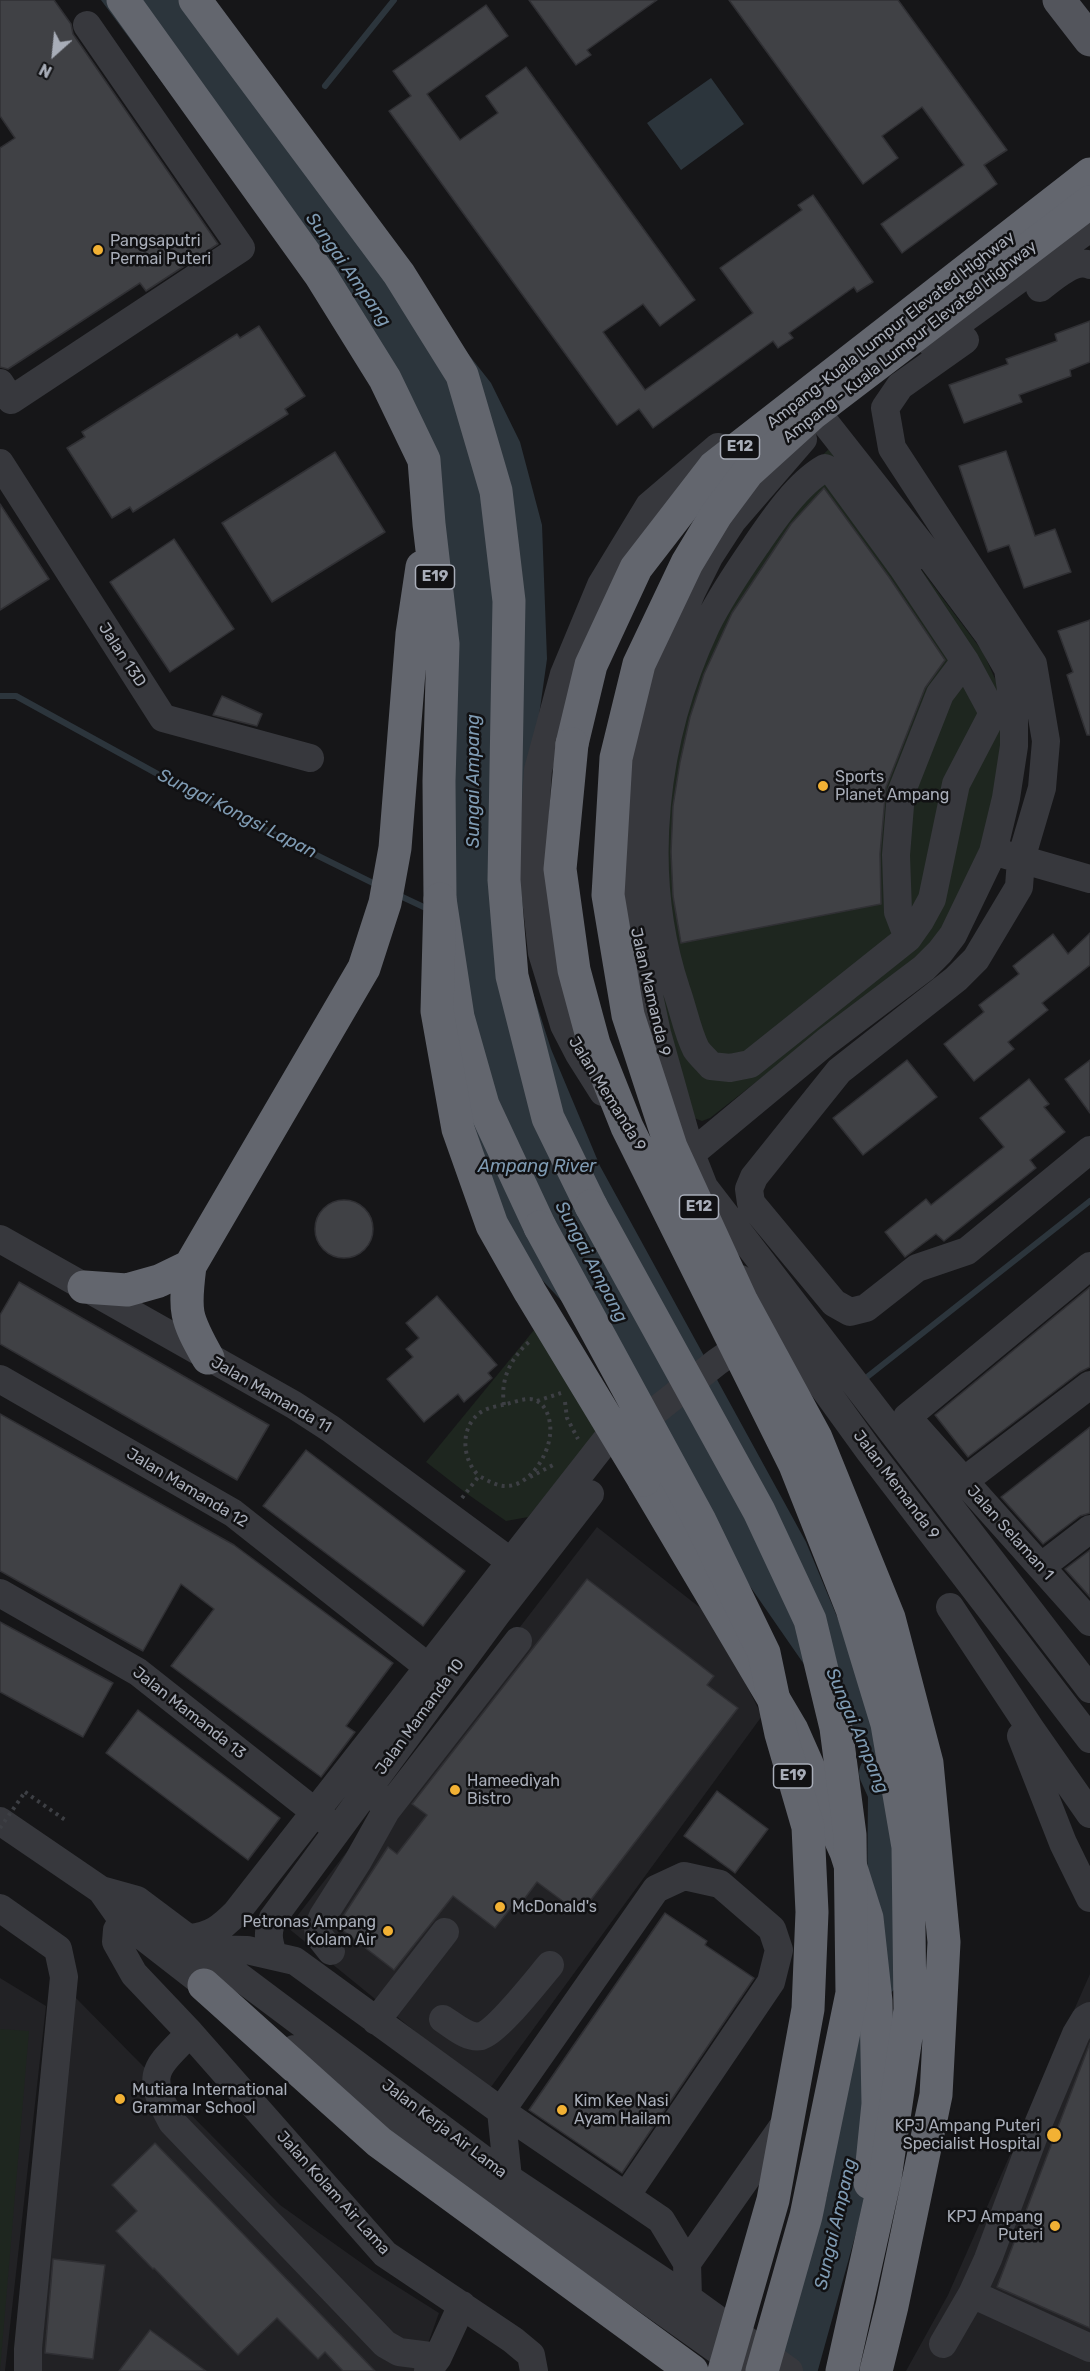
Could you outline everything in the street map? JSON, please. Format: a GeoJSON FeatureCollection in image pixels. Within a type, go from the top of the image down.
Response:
{"type":"FeatureCollection","features":[{"type":"Feature","properties":{"kind":"highway","name":"E19"},"geometry":{"type":"LineString","coordinates":[[123,0],[321,276],[385,379],[424,460],[443,644],[439,781],[440,899],[458,1017],[483,1105],[540,1227],[700,1521],[764,1653],[781,1734],[808,1827],[812,1912],[808,2009],[773,2200],[724,2371]]}},
{"type":"Feature","properties":{"kind":"highway"},"geometry":{"type":"LineString","coordinates":[[195,0],[399,274],[462,375],[496,491],[508,601],[504,880],[512,976],[548,1118],[591,1206],[764,1521],[810,1620],[836,1728],[850,1835],[852,1993],[806,2216],[762,2371]]}},
{"type":"Feature","properties":{"kind":"highway","name":"Ampang-Kuala Lumpur Elevated Highway"},"geometry":{"type":"LineString","coordinates":[[863,2275],[885,2178],[910,2010],[908,1847],[887,1724],[852,1609],[795,1465],[627,1127],[594,1044],[574,970],[560,869],[572,744],[591,665],[636,568],[714,467],[1090,174]]}},
{"type":"Feature","properties":{"kind":"highway","name":"Ampang - Kuala Lumpur Elevated Highway"},"geometry":{"type":"LineString","coordinates":[[876,2371],[892,2306],[936,2095],[944,1942],[927,1763],[889,1618],[816,1438],[742,1302],[671,1147],[628,1015],[608,895],[616,758],[639,664],[687,563],[716,515],[748,472],[813,413],[1090,202]]}},
{"type":"Feature","properties":{"kind":"highway"},"geometry":{"type":"LineString","coordinates":[[208,1358],[190,1327],[185,1303],[190,1266],[363,968],[385,903],[395,848],[412,634],[429,524]]}},
{"type":"Feature","properties":{"kind":"highway"},"geometry":{"type":"LineString","coordinates":[[440,899],[437,1011],[459,1129],[492,1225],[792,1730],[846,1852],[867,1918],[876,2001],[878,2103],[863,2275]]}},
{"type":"Feature","properties":{"kind":"highway"},"geometry":{"type":"LineString","coordinates":[[84,1287],[127,1290],[159,1281],[190,1266]]}},
{"type":"Feature","properties":{"kind":"highway"},"geometry":{"type":"LineString","coordinates":[[204,1985],[379,2142],[692,2371]]}},
{"type":"Feature","properties":{"kind":"highway","name":"E12"},"geometry":{"type":"LineString","coordinates":[[842,2371],[863,2275]]}},
{"type":"Feature","properties":{"kind":"main road"},"geometry":{"type":"LineString","coordinates":[[1059,0],[1090,40]]}},
{"type":"Feature","properties":{"kind":"street"},"geometry":{"type":"LineString","coordinates":[[0,383],[11,400],[241,248],[87,25]]}},
{"type":"Feature","properties":{"kind":"street","name":"Jalan Mamanda 9"},"geometry":{"type":"LineString","coordinates":[[691,1154],[657,1033],[635,930],[629,838],[641,743],[665,656],[692,591],[710,557],[734,520],[796,445],[823,420],[1090,228]]}},
{"type":"Feature","properties":{"kind":"street"},"geometry":{"type":"LineString","coordinates":[[1090,265],[1085,263],[1069,267],[900,386],[885,408],[892,448],[1033,664],[1046,741],[1042,788],[1021,859],[1019,887],[976,959],[956,979],[839,1071],[754,1177],[749,1189],[751,1203],[834,1303],[850,1312],[866,1308],[917,1268],[967,1251],[1090,1150]]}},
{"type":"Feature","properties":{"kind":"street","name":"Jalan Memanda 9"},"geometry":{"type":"LineString","coordinates":[[822,383],[723,443],[649,506],[602,585],[564,674],[538,770],[532,861],[542,953],[564,1025],[579,1054],[680,1208],[729,1266],[787,1315],[939,1495],[1090,1689]]}},
{"type":"Feature","properties":{"kind":"street"},"geometry":{"type":"LineString","coordinates":[[680,1208],[678,1185],[691,1154],[826,1042],[924,968],[940,952],[953,935],[993,852],[1006,798],[1014,746],[1014,710],[1008,669],[988,634],[913,557],[833,472],[825,468],[818,471],[789,500],[731,581],[702,635],[683,683],[667,741],[658,788],[654,839],[657,894],[667,961],[697,1050],[711,1066],[729,1068],[750,1065],[908,938],[932,898],[956,784],[993,713],[913,557],[823,420]]}},
{"type":"Feature","properties":{"kind":"street","name":"Jalan 13D"},"geometry":{"type":"LineString","coordinates":[[0,463],[163,718],[310,758]]}},
{"type":"Feature","properties":{"kind":"street"},"geometry":{"type":"LineString","coordinates":[[908,938],[898,912],[896,855],[901,793],[940,694],[965,662]]}},
{"type":"Feature","properties":{"kind":"street"},"geometry":{"type":"LineString","coordinates":[[993,852],[1090,879]]}},
{"type":"Feature","properties":{"kind":"street"},"geometry":{"type":"LineString","coordinates":[[806,1019],[826,1042]]}},
{"type":"Feature","properties":{"kind":"street"},"geometry":{"type":"LineString","coordinates":[[579,1054],[591,1061],[607,1065],[631,1064],[647,1052],[657,1033]]}},
{"type":"Feature","properties":{"kind":"street","name":"Jalan Memanda 9"},"geometry":{"type":"LineString","coordinates":[[691,1154],[704,1187],[787,1315],[870,1452],[1086,1724]]}},
{"type":"Feature","properties":{"kind":"street","name":"Jalan Mamanda 11"},"geometry":{"type":"LineString","coordinates":[[1,1241],[331,1429],[520,1568]]}},
{"type":"Feature","properties":{"kind":"street"},"geometry":{"type":"LineString","coordinates":[[722,1358],[735,1325],[735,1295],[729,1266]]}},
{"type":"Feature","properties":{"kind":"street"},"geometry":{"type":"LineString","coordinates":[[939,1495],[963,1481],[907,1417],[1090,1266]]}},
{"type":"Feature","properties":{"kind":"street","name":"Jalan Mamanda 10"},"geometry":{"type":"LineString","coordinates":[[197,1943],[203,1936],[220,1929],[326,1820],[520,1568],[624,1451],[635,1426],[722,1358],[787,1315]]}},
{"type":"Feature","properties":{"kind":"street","name":"Jalan Mamanda 12"},"geometry":{"type":"LineString","coordinates":[[0,1379],[233,1513],[438,1674]]}},
{"type":"Feature","properties":{"kind":"street","name":"Jalan Selaman 1"},"geometry":{"type":"LineString","coordinates":[[1090,1385],[963,1481],[1042,1566],[1090,1622]]}},
{"type":"Feature","properties":{"kind":"street"},"geometry":{"type":"LineString","coordinates":[[1042,1566],[1090,1529]]}},
{"type":"Feature","properties":{"kind":"street","name":"Jalan Mamanda 13"},"geometry":{"type":"LineString","coordinates":[[0,1593],[138,1672],[326,1820]]}},
{"type":"Feature","properties":{"kind":"street"},"geometry":{"type":"LineString","coordinates":[[950,1607],[1090,1814]]}},
{"type":"Feature","properties":{"kind":"street"},"geometry":{"type":"LineString","coordinates":[[331,1951],[319,1936],[318,1928],[386,1811],[518,1641]]}},
{"type":"Feature","properties":{"kind":"street","name":"Jalan Mamanda 10"},"geometry":{"type":"LineString","coordinates":[[273,1954],[268,1941],[268,1929],[326,1820],[371,1785],[438,1674]]}},
{"type":"Feature","properties":{"kind":"street"},"geometry":{"type":"LineString","coordinates":[[1030,1728],[1021,1736],[1063,1843],[1090,1898]]}},
{"type":"Feature","properties":{"kind":"street"},"geometry":{"type":"LineString","coordinates":[[371,1785],[386,1811]]}},
{"type":"Feature","properties":{"kind":"street","name":"Jalan Kerja Air Lama"},"geometry":{"type":"LineString","coordinates":[[0,1821],[130,1910],[197,1943],[508,2178],[688,2298],[789,2371]]}},
{"type":"Feature","properties":{"kind":"street"},"geometry":{"type":"LineString","coordinates":[[1063,1843],[1090,1828]]}},
{"type":"Feature","properties":{"kind":"street"},"geometry":{"type":"LineString","coordinates":[[508,2178],[501,2111],[656,1889],[684,1876],[720,1884],[772,1929],[779,1950],[771,1982],[626,2196]]}},
{"type":"Feature","properties":{"kind":"street"},"geometry":{"type":"LineString","coordinates":[[0,1908],[58,1949],[64,1977],[28,2349],[28,2371]]}},
{"type":"Feature","properties":{"kind":"street","name":"Jalan Kerja Air Lama"},"geometry":{"type":"LineString","coordinates":[[130,1910],[204,1985],[747,2371]]}},
{"type":"Feature","properties":{"kind":"street","name":"Jalan Kolam Air Lama"},"geometry":{"type":"LineString","coordinates":[[130,1910],[117,1930],[116,1942],[134,1974],[190,2033],[385,2254],[462,2305],[531,2355],[534,2371]]}},
{"type":"Feature","properties":{"kind":"street"},"geometry":{"type":"LineString","coordinates":[[376,2021],[445,1932]]}},
{"type":"Feature","properties":{"kind":"street"},"geometry":{"type":"LineString","coordinates":[[197,1943],[273,1954],[302,1965],[501,2111],[661,2220],[687,2263],[688,2298]]}},
{"type":"Feature","properties":{"kind":"street"},"geometry":{"type":"LineString","coordinates":[[443,2019],[469,2035],[481,2036],[494,2029],[550,1965]]}},
{"type":"Feature","properties":{"kind":"street"},"geometry":{"type":"LineString","coordinates":[[687,2263],[794,2111],[820,2011]]}},
{"type":"Feature","properties":{"kind":"street"},"geometry":{"type":"LineString","coordinates":[[943,2344],[972,2294],[988,2259],[1039,2122],[1076,2034],[1085,2019],[1090,2016]]}},
{"type":"Feature","properties":{"kind":"street"},"geometry":{"type":"LineString","coordinates":[[190,2033],[159,2065],[156,2080],[160,2099],[172,2122],[385,2344],[399,2352],[433,2364],[462,2305]]}},
{"type":"Feature","properties":{"kind":"street"},"geometry":{"type":"LineString","coordinates":[[972,2294],[1090,2348]]}},
{"type":"Feature","properties":{"kind":"path"},"geometry":{"type":"LineString","coordinates":[[504,1405],[501,1391],[504,1377],[512,1361],[537,1335]]}},
{"type":"Feature","properties":{"kind":"path"},"geometry":{"type":"LineString","coordinates":[[537,1401],[566,1392],[567,1418],[580,1443]]}},
{"type":"Feature","properties":{"kind":"path"},"geometry":{"type":"LineString","coordinates":[[529,1477],[541,1461],[550,1435],[550,1419],[546,1410],[537,1401],[529,1399],[482,1412],[469,1427],[466,1437],[467,1459],[471,1469],[479,1476],[505,1486],[514,1485],[559,1462]]}},
{"type":"Feature","properties":{"kind":"path"},"geometry":{"type":"LineString","coordinates":[[447,1514],[479,1476]]}},
{"type":"Feature","properties":{"kind":"path"},"geometry":{"type":"LineString","coordinates":[[0,1828],[25,1792],[68,1822]]}},
{"type":"Feature","properties":{"kind":"shaded area","name":"Sports Planet Ampang"},"geometry":{"type":"Polygon","coordinates":[[[830,448],[983,652],[1001,692],[1007,736],[989,842],[933,944],[710,1118],[702,1121],[694,1118],[655,1012],[655,739],[801,475],[830,448]]]}},
{"type":"Feature","properties":{"kind":"shaded area"},"geometry":{"type":"Polygon","coordinates":[[[534,1330],[611,1415],[528,1517],[506,1521],[426,1462],[534,1330]]]}},
{"type":"Feature","properties":{"kind":"shaded area"},"geometry":{"type":"Polygon","coordinates":[[[597,1527],[712,1617],[762,1716],[488,2091],[288,1928],[597,1527]]]}},
{"type":"Feature","properties":{"kind":"shaded area","name":"KPJ Ampang Puteri Specialist Hospital"},"geometry":{"type":"Polygon","coordinates":[[[1090,1974],[1090,2371],[906,2371],[948,2295],[1090,1974]]]}},
{"type":"Feature","properties":{"kind":"shaded area"},"geometry":{"type":"Polygon","coordinates":[[[0,1978],[46,2006],[5,2371],[0,2371],[0,1978]]]}},
{"type":"Feature","properties":{"kind":"shaded area","name":"Mutiara International Grammar School"},"geometry":{"type":"Polygon","coordinates":[[[72,1994],[280,2205],[374,2272],[439,2313],[418,2371],[40,2371],[72,1994]]]}},
{"type":"Feature","properties":{"kind":"shaded area"},"geometry":{"type":"Polygon","coordinates":[[[0,2029],[29,2031],[0,2371],[0,2029]]]}},
{"type":"Feature","properties":{"kind":"water","name":"Ampang River"},"geometry":{"type":"Polygon","coordinates":[[[101,0],[190,0],[491,383],[520,442],[542,525],[547,659],[521,843],[524,965],[551,1049],[600,1166],[806,1542],[867,1689],[887,1793],[817,1683],[720,1543],[581,1322],[507,1242],[482,1188],[434,875],[422,461],[330,308],[101,0]]]}},
{"type":"Feature","properties":{"kind":"water"},"geometry":{"type":"Polygon","coordinates":[[[711,78],[744,124],[681,170],[647,123],[711,78]]]}},
{"type":"Feature","properties":{"kind":"building"},"geometry":{"type":"Polygon","coordinates":[[[0,0],[54,0],[71,24],[73,34],[218,244],[146,291],[140,283],[8,369],[0,367],[0,148],[15,138],[0,116],[0,0]]]}},
{"type":"Feature","properties":{"kind":"building"},"geometry":{"type":"Polygon","coordinates":[[[529,0],[657,0],[587,50],[591,55],[576,65],[529,0]]]}},
{"type":"Feature","properties":{"kind":"building"},"geometry":{"type":"Polygon","coordinates":[[[729,0],[898,0],[1007,150],[984,165],[997,184],[902,253],[881,224],[964,165],[922,107],[882,136],[898,158],[863,184],[729,0]]]}},
{"type":"Feature","properties":{"kind":"building"},"geometry":{"type":"Polygon","coordinates":[[[486,5],[508,36],[427,94],[460,140],[498,113],[486,96],[526,67],[695,300],[660,326],[643,304],[603,332],[645,390],[753,313],[720,268],[802,210],[798,205],[813,195],[873,282],[857,292],[854,287],[789,333],[793,338],[778,348],[773,341],[653,428],[639,409],[617,425],[389,111],[411,96],[393,71],[486,5]]]}},
{"type":"Feature","properties":{"kind":"building"},"geometry":{"type":"Polygon","coordinates":[[[1090,321],[1090,362],[1070,370],[1071,376],[1019,395],[1022,402],[964,423],[949,385],[1008,364],[1006,359],[1057,341],[1055,334],[1090,321]]]}},
{"type":"Feature","properties":{"kind":"building"},"geometry":{"type":"Polygon","coordinates":[[[259,326],[305,396],[285,409],[288,414],[133,512],[130,507],[112,518],[67,448],[85,437],[82,432],[237,334],[240,338],[259,326]]]}},
{"type":"Feature","properties":{"kind":"building"},"geometry":{"type":"Polygon","coordinates":[[[1006,451],[1035,536],[1055,529],[1071,572],[1024,588],[1009,545],[988,552],[959,466],[1006,451]]]}},
{"type":"Feature","properties":{"kind":"building"},"geometry":{"type":"Polygon","coordinates":[[[335,452],[385,532],[272,602],[222,523],[335,452]]]}},
{"type":"Feature","properties":{"kind":"building"},"geometry":{"type":"Polygon","coordinates":[[[824,488],[889,577],[945,660],[925,688],[886,787],[880,854],[881,904],[681,943],[673,896],[671,852],[673,806],[690,717],[704,674],[732,613],[791,524],[824,488]]]}},
{"type":"Feature","properties":{"kind":"building"},"geometry":{"type":"Polygon","coordinates":[[[0,504],[49,579],[0,610],[0,504]]]}},
{"type":"Feature","properties":{"kind":"building"},"geometry":{"type":"Polygon","coordinates":[[[174,539],[234,629],[170,672],[110,582],[174,539]]]}},
{"type":"Feature","properties":{"kind":"building"},"geometry":{"type":"Polygon","coordinates":[[[1090,620],[1090,735],[1087,735],[1067,675],[1073,672],[1058,631],[1090,620]]]}},
{"type":"Feature","properties":{"kind":"building"},"geometry":{"type":"Polygon","coordinates":[[[222,696],[262,714],[257,726],[213,715],[222,696]]]}},
{"type":"Feature","properties":{"kind":"building"},"geometry":{"type":"Polygon","coordinates":[[[1090,933],[1090,965],[1042,1003],[1048,1010],[1008,1042],[1014,1049],[974,1081],[944,1044],[984,1012],[979,1005],[1019,974],[1013,966],[1053,934],[1068,954],[1090,933]]]}},
{"type":"Feature","properties":{"kind":"building"},"geometry":{"type":"Polygon","coordinates":[[[907,1060],[937,1097],[863,1155],[833,1118],[907,1060]]]}},
{"type":"Feature","properties":{"kind":"building"},"geometry":{"type":"Polygon","coordinates":[[[1090,1060],[1090,1113],[1065,1079],[1090,1060]]]}},
{"type":"Feature","properties":{"kind":"building"},"geometry":{"type":"Polygon","coordinates":[[[1029,1079],[1049,1104],[1044,1107],[1065,1132],[1030,1160],[1036,1168],[944,1241],[936,1234],[905,1257],[885,1232],[926,1199],[931,1205],[1004,1147],[980,1118],[1029,1079]]]}},
{"type":"Feature","properties":{"kind":"building"},"geometry":{"type":"Polygon","coordinates":[[[338,1200],[350,1200],[365,1208],[373,1223],[373,1235],[365,1250],[350,1258],[338,1258],[323,1250],[315,1235],[315,1223],[323,1208],[338,1200]]]}},
{"type":"Feature","properties":{"kind":"building"},"geometry":{"type":"Polygon","coordinates":[[[19,1282],[269,1425],[237,1480],[0,1344],[0,1315],[19,1282]]]}},
{"type":"Feature","properties":{"kind":"building"},"geometry":{"type":"Polygon","coordinates":[[[1090,1287],[1090,1367],[1080,1372],[968,1457],[935,1415],[1090,1287]]]}},
{"type":"Feature","properties":{"kind":"building"},"geometry":{"type":"Polygon","coordinates":[[[437,1296],[497,1365],[488,1373],[492,1378],[464,1402],[458,1394],[424,1422],[387,1379],[413,1357],[406,1349],[419,1338],[406,1323],[437,1296]]]}},
{"type":"Feature","properties":{"kind":"building"},"geometry":{"type":"Polygon","coordinates":[[[0,1414],[234,1545],[393,1663],[346,1726],[355,1732],[321,1777],[171,1666],[214,1609],[181,1584],[143,1651],[0,1571],[0,1414]]]}},
{"type":"Feature","properties":{"kind":"building"},"geometry":{"type":"Polygon","coordinates":[[[1090,1427],[1090,1513],[1080,1516],[1043,1544],[1001,1497],[1090,1427]]]}},
{"type":"Feature","properties":{"kind":"building"},"geometry":{"type":"Polygon","coordinates":[[[306,1450],[465,1571],[423,1626],[263,1506],[306,1450]]]}},
{"type":"Feature","properties":{"kind":"building"},"geometry":{"type":"Polygon","coordinates":[[[1090,1550],[1090,1597],[1065,1569],[1090,1550]]]}},
{"type":"Feature","properties":{"kind":"building"},"geometry":{"type":"Polygon","coordinates":[[[587,1579],[714,1676],[707,1685],[738,1708],[580,1914],[537,1882],[522,1902],[518,1899],[495,1928],[453,1896],[394,1970],[337,1926],[388,1847],[397,1854],[427,1815],[412,1804],[587,1579]]]}},
{"type":"Feature","properties":{"kind":"building"},"geometry":{"type":"Polygon","coordinates":[[[0,1622],[113,1683],[83,1737],[0,1692],[0,1622]]]}},
{"type":"Feature","properties":{"kind":"building"},"geometry":{"type":"Polygon","coordinates":[[[138,1710],[280,1818],[248,1860],[106,1753],[138,1710]]]}},
{"type":"Feature","properties":{"kind":"building"},"geometry":{"type":"Polygon","coordinates":[[[717,1791],[768,1829],[735,1873],[684,1836],[717,1791]]]}},
{"type":"Feature","properties":{"kind":"building"},"geometry":{"type":"Polygon","coordinates":[[[665,1913],[707,1941],[705,1945],[754,1978],[622,2173],[529,2110],[665,1913]]]}},
{"type":"Feature","properties":{"kind":"building","name":"KPJ Ampang Puteri"},"geometry":{"type":"Polygon","coordinates":[[[1090,2043],[1090,2328],[997,2287],[1090,2043]]]}},
{"type":"Feature","properties":{"kind":"building"},"geometry":{"type":"Polygon","coordinates":[[[155,2143],[375,2371],[343,2371],[325,2352],[318,2359],[277,2318],[238,2355],[116,2231],[137,2211],[112,2185],[155,2143]]]}},
{"type":"Feature","properties":{"kind":"building"},"geometry":{"type":"Polygon","coordinates":[[[53,2259],[105,2265],[93,2359],[45,2353],[53,2259]]]}},
{"type":"Feature","properties":{"kind":"building"},"geometry":{"type":"Polygon","coordinates":[[[150,2330],[206,2371],[119,2371],[150,2330]]]}},
{"type":"Feature","properties":{"kind":"waterway"},"geometry":{"type":"LineString","coordinates":[[325,86],[394,0]]}},
{"type":"Feature","properties":{"kind":"waterway","name":"Sungai Kongsi Lapan"},"geometry":{"type":"LineString","coordinates":[[0,696],[16,696],[203,799],[379,886]]}},
{"type":"Feature","properties":{"kind":"waterway","name":"Sungai Kongsi Lapan"},"geometry":{"type":"LineString","coordinates":[[396,894],[430,910]]}},
{"type":"Feature","properties":{"kind":"waterway"},"geometry":{"type":"LineString","coordinates":[[862,1381],[1090,1201]]}},
{"type":"Feature","properties":{"kind":"waterway","name":"Sungai Ampang"},"geometry":{"type":"LineString","coordinates":[[878,1773],[887,1793],[886,1910],[879,1978]]}},
{"type":"Feature","properties":{"kind":"waterway","name":"Sungai Ampang"},"geometry":{"type":"LineString","coordinates":[[798,2371],[846,2198],[870,2049]]}},
{"type":"Feature","properties":{"kind":"place","name":"Pangsaputri Permai Puteri"},"geometry":{"type":"Point","coordinates":[98,250]}},
{"type":"Feature","properties":{"kind":"place","name":"Sports Planet Ampang"},"geometry":{"type":"Point","coordinates":[823,786]}},
{"type":"Feature","properties":{"kind":"place","name":"Hameediyah Bistro"},"geometry":{"type":"Point","coordinates":[455,1790]}},
{"type":"Feature","properties":{"kind":"place","name":"McDonald's"},"geometry":{"type":"Point","coordinates":[500,1907]}},
{"type":"Feature","properties":{"kind":"place","name":"Petronas Ampang Kolam Air"},"geometry":{"type":"Point","coordinates":[388,1931]}},
{"type":"Feature","properties":{"kind":"place","name":"Mutiara International Grammar School"},"geometry":{"type":"Point","coordinates":[120,2099]}},
{"type":"Feature","properties":{"kind":"place","name":"Kim Kee Nasi Ayam Hailam"},"geometry":{"type":"Point","coordinates":[562,2110]}},
{"type":"Feature","properties":{"kind":"place","name":"KPJ Ampang Puteri Specialist Hospital"},"geometry":{"type":"Point","coordinates":[1054,2135]}},
{"type":"Feature","properties":{"kind":"place","name":"KPJ Ampang Puteri"},"geometry":{"type":"Point","coordinates":[1055,2226]}}]}
